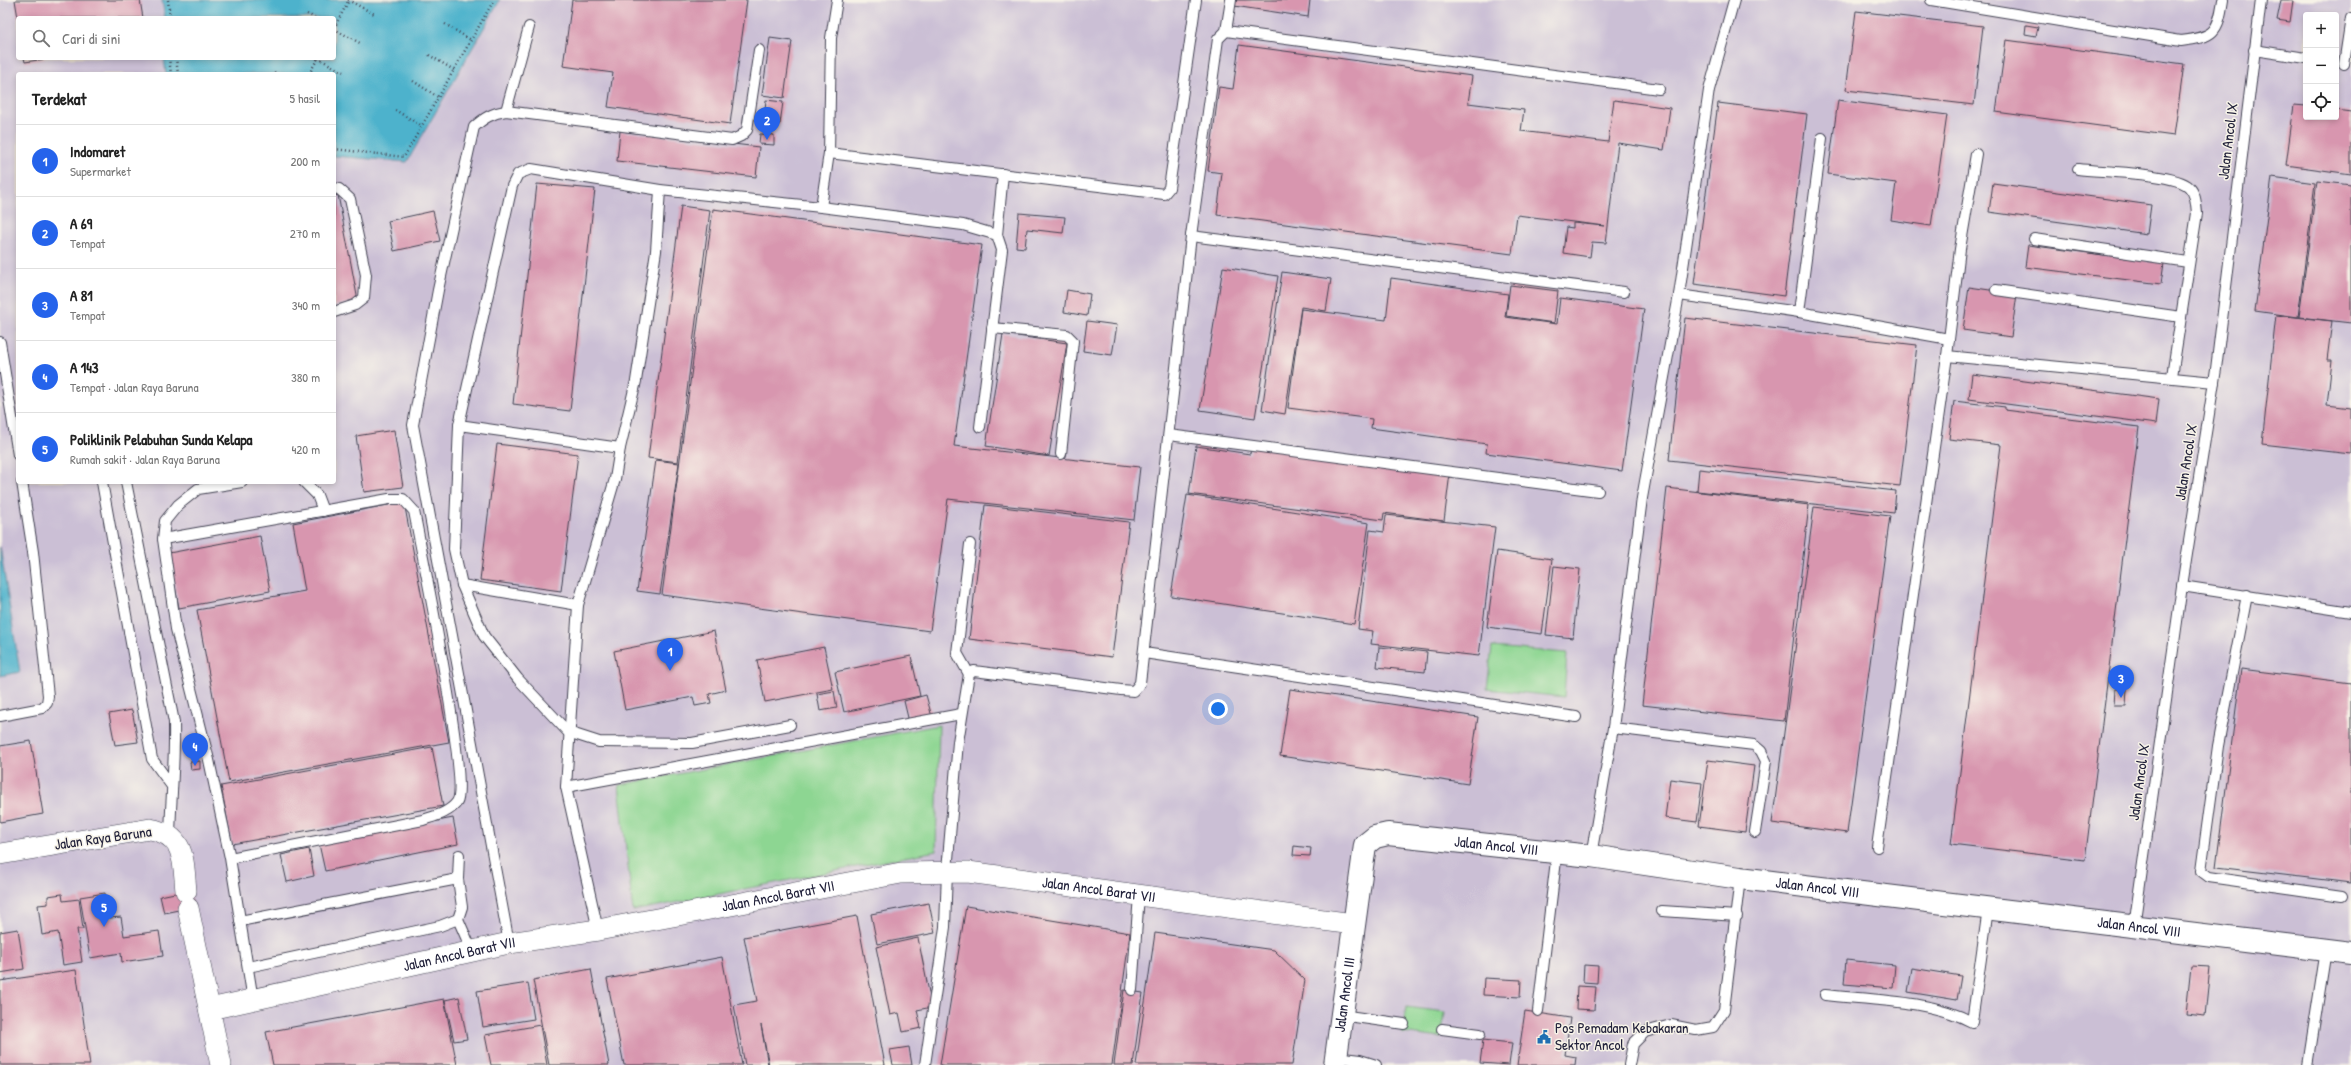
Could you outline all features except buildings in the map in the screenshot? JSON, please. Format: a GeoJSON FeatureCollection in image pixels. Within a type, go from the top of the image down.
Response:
{"type":"FeatureCollection","features":[{"type":"Feature","properties":{"kind":"street","name":"Jalan Raya Baruna"},"geometry":{"type":"LineString","coordinates":[[0,854],[150,829],[170,835],[183,858],[187,900],[221,1065]]}},
{"type":"Feature","properties":{"kind":"street","name":"Jalan Ancol VIII"},"geometry":{"type":"LineString","coordinates":[[1353,924],[1365,846],[1375,837],[1388,834],[1591,856],[1740,878],[2351,953]]}},
{"type":"Feature","properties":{"kind":"street","name":"Jalan Ancol Barat VII"},"geometry":{"type":"LineString","coordinates":[[210,1011],[219,1007],[509,943],[598,930],[901,873],[947,871],[968,872],[1353,924]]}},
{"type":"Feature","properties":{"kind":"street","name":"Jalan Ancol III"},"geometry":{"type":"LineString","coordinates":[[1335,1061],[1353,924]]}},
{"type":"Feature","properties":{"kind":"lane"},"geometry":{"type":"LineString","coordinates":[[821,207],[829,153],[831,38],[837,0]]}},
{"type":"Feature","properties":{"kind":"lane"},"geometry":{"type":"LineString","coordinates":[[829,153],[1164,194],[1168,188],[1196,0]]}},
{"type":"Feature","properties":{"kind":"lane"},"geometry":{"type":"LineString","coordinates":[[969,674],[974,671],[1134,691],[1140,683],[1191,236],[1218,39],[1226,31],[1230,0]]}},
{"type":"Feature","properties":{"kind":"lane"},"geometry":{"type":"LineString","coordinates":[[1591,856],[1613,728],[1642,498],[1679,296],[1709,90],[1734,0]]}},
{"type":"Feature","properties":{"kind":"lane"},"geometry":{"type":"LineString","coordinates":[[1931,0],[1979,3],[2181,42],[2206,38],[2220,23],[2223,0]]}},
{"type":"Feature","properties":{"kind":"lane","name":"Jalan Ancol IX"},"geometry":{"type":"LineString","coordinates":[[2134,927],[2182,586],[2214,382],[2261,0]]}},
{"type":"Feature","properties":{"kind":"lane"},"geometry":{"type":"LineString","coordinates":[[2344,64],[2351,18]]}},
{"type":"Feature","properties":{"kind":"lane"},"geometry":{"type":"LineString","coordinates":[[506,111],[529,27]]}},
{"type":"Feature","properties":{"kind":"lane"},"geometry":{"type":"LineString","coordinates":[[1226,31],[1658,89]]}},
{"type":"Feature","properties":{"kind":"lane"},"geometry":{"type":"LineString","coordinates":[[509,943],[413,425],[438,290],[474,127],[484,118],[495,112],[506,111],[732,140],[741,136],[747,130],[759,50]]}},
{"type":"Feature","properties":{"kind":"lane"},"geometry":{"type":"LineString","coordinates":[[2254,50],[2303,58]]}},
{"type":"Feature","properties":{"kind":"lane"},"geometry":{"type":"LineString","coordinates":[[1799,312],[1822,138]]}},
{"type":"Feature","properties":{"kind":"lane"},"geometry":{"type":"LineString","coordinates":[[1877,847],[1976,154]]}},
{"type":"Feature","properties":{"kind":"lane"},"geometry":{"type":"LineString","coordinates":[[790,725],[692,743],[599,742],[568,732],[518,679],[484,636],[462,585],[454,549],[459,425],[512,186],[518,174],[531,169],[660,190],[821,207],[963,225],[997,235]]}},
{"type":"Feature","properties":{"kind":"lane"},"geometry":{"type":"LineString","coordinates":[[2078,169],[2172,178],[2189,187],[2196,198],[2197,213],[2188,262],[2172,376]]}},
{"type":"Feature","properties":{"kind":"lane"},"geometry":{"type":"LineString","coordinates":[[980,427],[1002,250],[997,235],[1003,174]]}},
{"type":"Feature","properties":{"kind":"lane"},"geometry":{"type":"LineString","coordinates":[[336,188],[339,189],[350,199],[366,275],[364,298],[354,305],[336,311]]}},
{"type":"Feature","properties":{"kind":"lane"},"geometry":{"type":"LineString","coordinates":[[598,930],[566,787],[568,732],[578,606],[615,479],[620,448],[636,381],[647,317],[656,250],[660,190]]}},
{"type":"Feature","properties":{"kind":"lane"},"geometry":{"type":"LineString","coordinates":[[1191,236],[1624,292]]}},
{"type":"Feature","properties":{"kind":"lane"},"geometry":{"type":"LineString","coordinates":[[2034,239],[2188,262]]}},
{"type":"Feature","properties":{"kind":"lane"},"geometry":{"type":"LineString","coordinates":[[1996,290],[2181,317]]}},
{"type":"Feature","properties":{"kind":"lane"},"geometry":{"type":"LineString","coordinates":[[1679,296],[1799,312],[1949,339]]}},
{"type":"Feature","properties":{"kind":"lane"},"geometry":{"type":"LineString","coordinates":[[992,328],[1068,335],[1073,341],[1061,454]]}},
{"type":"Feature","properties":{"kind":"lane"},"geometry":{"type":"LineString","coordinates":[[0,342],[16,442]]}},
{"type":"Feature","properties":{"kind":"lane"},"geometry":{"type":"LineString","coordinates":[[1947,356],[2172,376],[2214,382]]}},
{"type":"Feature","properties":{"kind":"lane"},"geometry":{"type":"LineString","coordinates":[[459,425],[620,448]]}},
{"type":"Feature","properties":{"kind":"lane"},"geometry":{"type":"LineString","coordinates":[[1169,435],[1598,490]]}},
{"type":"Feature","properties":{"kind":"lane"},"geometry":{"type":"LineString","coordinates":[[0,716],[42,708],[47,703],[48,696],[34,552],[22,484]]}},
{"type":"Feature","properties":{"kind":"lane"},"geometry":{"type":"LineString","coordinates":[[102,484],[152,759],[171,785]]}},
{"type":"Feature","properties":{"kind":"lane"},"geometry":{"type":"LineString","coordinates":[[126,484],[174,722],[175,756],[171,785],[170,835]]}},
{"type":"Feature","properties":{"kind":"lane"},"geometry":{"type":"LineString","coordinates":[[204,484],[178,505],[165,521],[163,539],[176,629],[209,760],[230,858],[254,1000]]}},
{"type":"Feature","properties":{"kind":"lane"},"geometry":{"type":"LineString","coordinates":[[198,489],[229,484]]}},
{"type":"Feature","properties":{"kind":"lane"},"geometry":{"type":"LineString","coordinates":[[306,484],[317,495],[323,511]]}},
{"type":"Feature","properties":{"kind":"lane"},"geometry":{"type":"LineString","coordinates":[[163,539],[389,499],[403,499],[414,511],[456,742],[461,785],[458,801],[444,813],[423,820],[230,858]]}},
{"type":"Feature","properties":{"kind":"lane"},"geometry":{"type":"LineString","coordinates":[[925,1065],[945,927],[947,871],[961,714],[969,674],[957,653],[970,544]]}},
{"type":"Feature","properties":{"kind":"lane"},"geometry":{"type":"LineString","coordinates":[[462,585],[578,606]]}},
{"type":"Feature","properties":{"kind":"lane"},"geometry":{"type":"LineString","coordinates":[[2182,586],[2351,612]]}},
{"type":"Feature","properties":{"kind":"lane"},"geometry":{"type":"LineString","coordinates":[[2247,595],[2218,746],[2201,870],[2209,877],[2342,896]]}},
{"type":"Feature","properties":{"kind":"lane"},"geometry":{"type":"LineString","coordinates":[[1144,653],[1576,717]]}},
{"type":"Feature","properties":{"kind":"lane"},"geometry":{"type":"LineString","coordinates":[[566,787],[961,714]]}},
{"type":"Feature","properties":{"kind":"lane"},"geometry":{"type":"LineString","coordinates":[[1613,728],[1754,745],[1761,751],[1766,761],[1755,832]]}},
{"type":"Feature","properties":{"kind":"lane"},"geometry":{"type":"LineString","coordinates":[[1538,1011],[1557,852]]}},
{"type":"Feature","properties":{"kind":"lane"},"geometry":{"type":"LineString","coordinates":[[458,855],[458,879],[462,906],[458,919],[472,951]]}},
{"type":"Feature","properties":{"kind":"lane"},"geometry":{"type":"LineString","coordinates":[[1629,1065],[1633,1044],[1645,1032],[1671,1025],[1696,1030],[1713,1027],[1724,1010],[1737,916],[1740,878]]}},
{"type":"Feature","properties":{"kind":"lane"},"geometry":{"type":"LineString","coordinates":[[240,921],[458,879]]}},
{"type":"Feature","properties":{"kind":"lane"},"geometry":{"type":"LineString","coordinates":[[1132,990],[1139,895]]}},
{"type":"Feature","properties":{"kind":"lane"},"geometry":{"type":"LineString","coordinates":[[1825,995],[1893,1002],[1954,1013],[1972,1022],[1988,909]]}},
{"type":"Feature","properties":{"kind":"lane"},"geometry":{"type":"LineString","coordinates":[[1662,911],[1737,916]]}},
{"type":"Feature","properties":{"kind":"lane"},"geometry":{"type":"LineString","coordinates":[[248,967],[440,926],[458,919]]}},
{"type":"Feature","properties":{"kind":"lane"},"geometry":{"type":"LineString","coordinates":[[2308,1065],[2326,950]]}},
{"type":"Feature","properties":{"kind":"lane"},"geometry":{"type":"LineString","coordinates":[[1341,1015],[1404,1024]]}},
{"type":"Feature","properties":{"kind":"lane"},"geometry":{"type":"LineString","coordinates":[[1442,1029],[1480,1034]]}},
{"type":"Feature","properties":{"kind":"lane"},"geometry":{"type":"LineString","coordinates":[[1335,1061],[1360,1060],[1376,1065]]}},
{"type":"Feature","properties":{"kind":"path"},"geometry":{"type":"LineString","coordinates":[[168,0],[170,16]]}},
{"type":"Feature","properties":{"kind":"path"},"geometry":{"type":"LineString","coordinates":[[336,24],[348,0],[376,15]]}},
{"type":"Feature","properties":{"kind":"path"},"geometry":{"type":"LineString","coordinates":[[336,149],[404,157],[493,0]]}},
{"type":"Feature","properties":{"kind":"path"},"geometry":{"type":"LineString","coordinates":[[307,14],[311,16]]}},
{"type":"Feature","properties":{"kind":"path"},"geometry":{"type":"LineString","coordinates":[[445,24],[471,40]]}},
{"type":"Feature","properties":{"kind":"path"},"geometry":{"type":"LineString","coordinates":[[336,29],[360,43]]}},
{"type":"Feature","properties":{"kind":"path"},"geometry":{"type":"LineString","coordinates":[[429,55],[454,70]]}},
{"type":"Feature","properties":{"kind":"path"},"geometry":{"type":"LineString","coordinates":[[169,60],[171,72]]}},
{"type":"Feature","properties":{"kind":"path"},"geometry":{"type":"LineString","coordinates":[[176,60],[178,72]]}},
{"type":"Feature","properties":{"kind":"path"},"geometry":{"type":"LineString","coordinates":[[310,72],[317,60]]}},
{"type":"Feature","properties":{"kind":"path"},"geometry":{"type":"LineString","coordinates":[[322,60],[344,72]]}},
{"type":"Feature","properties":{"kind":"path"},"geometry":{"type":"LineString","coordinates":[[413,81],[438,97]]}},
{"type":"Feature","properties":{"kind":"path"},"geometry":{"type":"LineString","coordinates":[[395,110],[422,126]]}},
{"type":"Feature","properties":{"kind":"shaded area"},"geometry":{"type":"Polygon","coordinates":[[[0,0],[162,0],[165,16],[16,16],[16,60],[164,60],[166,72],[16,72],[16,484],[336,484],[336,156],[407,162],[500,0],[2351,0],[2351,1065],[0,1065],[0,676],[20,672],[0,547],[0,0]]]}},
{"type":"Feature","properties":{"kind":"green space"},"geometry":{"type":"Polygon","coordinates":[[[1492,647],[1567,653],[1564,697],[1487,689],[1492,647]]]}},
{"type":"Feature","properties":{"kind":"green space"},"geometry":{"type":"Polygon","coordinates":[[[939,725],[936,851],[633,911],[619,785],[939,725]]]}},
{"type":"Feature","properties":{"kind":"green space"},"geometry":{"type":"Polygon","coordinates":[[[1406,1007],[1445,1012],[1441,1038],[1402,1033],[1406,1007]]]}},
{"type":"Feature","properties":{"kind":"water"},"geometry":{"type":"Polygon","coordinates":[[[162,0],[500,0],[407,162],[336,156],[336,72],[166,72],[164,60],[336,60],[336,16],[165,16],[162,0]]]}},
{"type":"Feature","properties":{"kind":"water"},"geometry":{"type":"Polygon","coordinates":[[[0,547],[20,672],[0,676],[0,547]]]}},
{"type":"Feature","properties":{"kind":"place","name":"A 69"},"geometry":{"type":"Point","coordinates":[767,140]}},
{"type":"Feature","properties":{"kind":"place","name":"Indomaret"},"geometry":{"type":"Point","coordinates":[670,671]}},
{"type":"Feature","properties":{"kind":"place","name":"A 81"},"geometry":{"type":"Point","coordinates":[2121,698]}},
{"type":"Feature","properties":{"kind":"place","name":"A 143"},"geometry":{"type":"Point","coordinates":[195,766]}},
{"type":"Feature","properties":{"kind":"place","name":"Poliklinik Pelabuhan Sunda Kelapa"},"geometry":{"type":"Point","coordinates":[104,927]}},
{"type":"Feature","properties":{"kind":"place","name":"Pos Pemadam Kebakaran Sektor Ancol"},"geometry":{"type":"Point","coordinates":[1544,1037]}}]}
